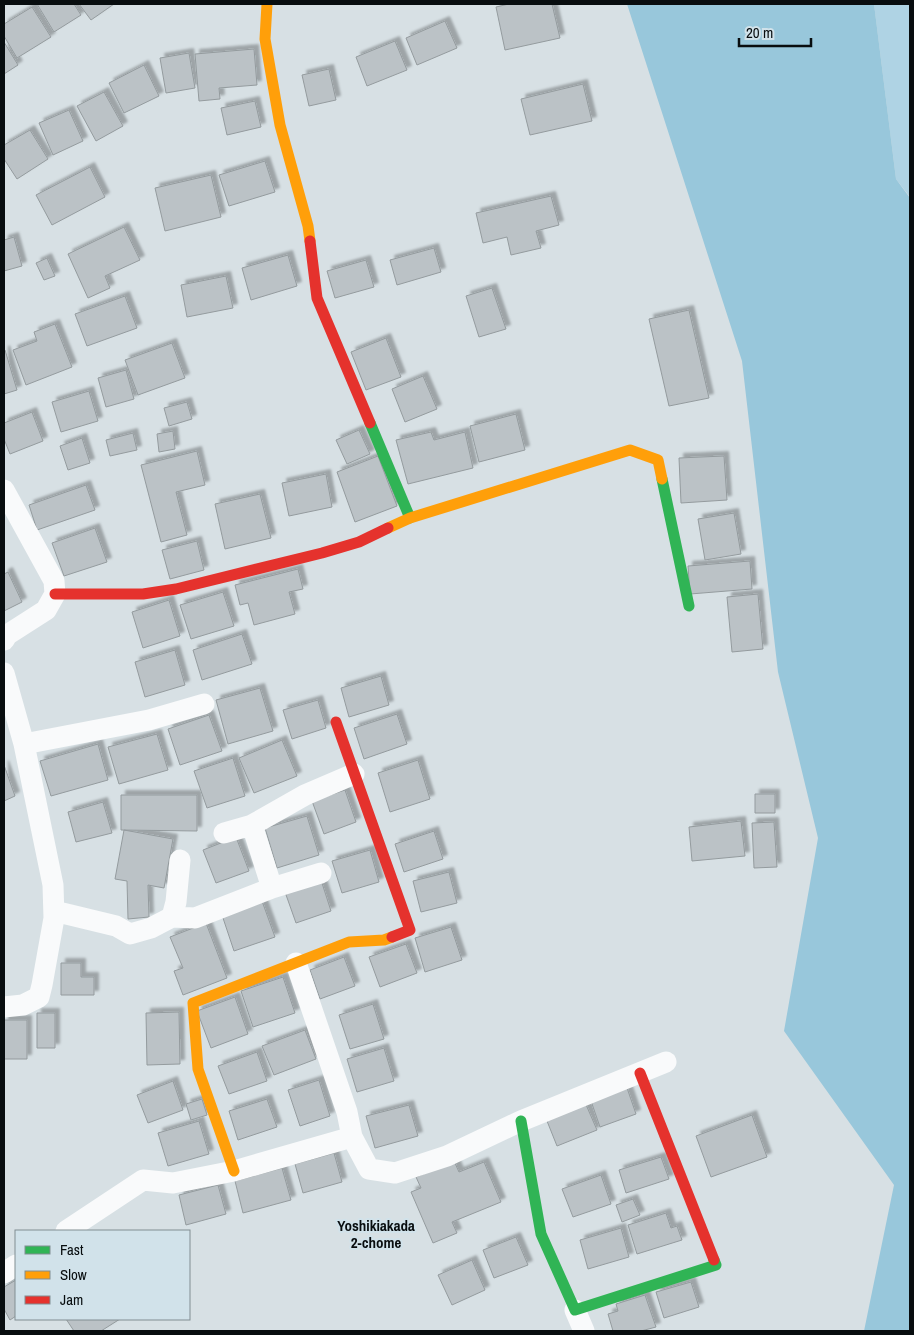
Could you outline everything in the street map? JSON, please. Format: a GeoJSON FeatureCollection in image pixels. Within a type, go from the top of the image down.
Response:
{"type":"FeatureCollection","features":[{"type":"Feature","properties":{"kind":"street"},"geometry":{"type":"LineString","coordinates":[[267,4],[265,39],[280,125],[308,226],[317,298],[410,518]]}},
{"type":"Feature","properties":{"kind":"street"},"geometry":{"type":"LineString","coordinates":[[55,594],[143,594],[176,589],[359,542],[410,518],[630,450],[658,460],[689,606]]}},
{"type":"Feature","properties":{"kind":"street"},"geometry":{"type":"LineString","coordinates":[[4,490],[54,581],[55,594],[46,610],[7,635],[4,640]]}},
{"type":"Feature","properties":{"kind":"street"},"geometry":{"type":"LineString","coordinates":[[4,673],[24,744],[54,885],[54,910],[46,966],[39,997],[23,1005],[4,1007]]}},
{"type":"Feature","properties":{"kind":"street"},"geometry":{"type":"LineString","coordinates":[[24,744],[149,720],[204,704]]}},
{"type":"Feature","properties":{"kind":"street"},"geometry":{"type":"LineString","coordinates":[[234,1171],[198,1069],[193,1002],[349,942],[384,940],[410,930],[387,860],[336,722]]}},
{"type":"Feature","properties":{"kind":"street"},"geometry":{"type":"LineString","coordinates":[[224,833],[252,825],[305,795],[354,774]]}},
{"type":"Feature","properties":{"kind":"street"},"geometry":{"type":"LineString","coordinates":[[252,825],[272,888]]}},
{"type":"Feature","properties":{"kind":"street"},"geometry":{"type":"LineString","coordinates":[[172,916],[176,902],[180,860]]}},
{"type":"Feature","properties":{"kind":"street"},"geometry":{"type":"LineString","coordinates":[[54,910],[116,926],[130,934],[151,928],[172,916],[196,918],[272,888],[320,873]]}},
{"type":"Feature","properties":{"kind":"street"},"geometry":{"type":"LineString","coordinates":[[296,963],[347,1112],[352,1137],[369,1169],[395,1173],[447,1156],[521,1121],[666,1062]]}},
{"type":"Feature","properties":{"kind":"street"},"geometry":{"type":"LineString","coordinates":[[575,1310],[716,1265],[640,1073]]}},
{"type":"Feature","properties":{"kind":"street"},"geometry":{"type":"LineString","coordinates":[[521,1121],[541,1234],[584,1331]]}},
{"type":"Feature","properties":{"kind":"street"},"geometry":{"type":"LineString","coordinates":[[68,1230],[143,1180],[173,1183],[234,1171],[352,1137]]}},
{"type":"Feature","properties":{"kind":"street"},"geometry":{"type":"LineString","coordinates":[[4,1273],[15,1266]]}},
{"type":"Feature","properties":{"kind":"shaded area"},"geometry":{"type":"Polygon","coordinates":[[[627,4],[874,4],[896,179],[910,198],[910,1331],[864,1331],[894,1185],[784,1031],[818,838],[778,672],[742,361],[627,4]]]}},
{"type":"Feature","properties":{"kind":"shaded area"},"geometry":{"type":"Polygon","coordinates":[[[874,4],[910,4],[910,197],[896,179],[874,4]]]}},
{"type":"Feature","properties":{"kind":"building"},"geometry":{"type":"Polygon","coordinates":[[[37,4],[74,4],[81,15],[54,32],[37,4]]]}},
{"type":"Feature","properties":{"kind":"building"},"geometry":{"type":"Polygon","coordinates":[[[79,4],[114,4],[91,20],[79,4]]]}},
{"type":"Feature","properties":{"kind":"building"},"geometry":{"type":"Polygon","coordinates":[[[509,4],[552,4],[560,38],[505,50],[496,7],[509,4]]]}},
{"type":"Feature","properties":{"kind":"building"},"geometry":{"type":"Polygon","coordinates":[[[32,7],[51,37],[17,58],[4,36],[4,24],[32,7]]]}},
{"type":"Feature","properties":{"kind":"building"},"geometry":{"type":"Polygon","coordinates":[[[445,21],[457,48],[417,65],[406,38],[445,21]]]}},
{"type":"Feature","properties":{"kind":"building"},"geometry":{"type":"Polygon","coordinates":[[[395,41],[407,70],[367,86],[356,57],[395,41]]]}},
{"type":"Feature","properties":{"kind":"building"},"geometry":{"type":"Polygon","coordinates":[[[4,42],[18,65],[4,74],[4,42]]]}},
{"type":"Feature","properties":{"kind":"building"},"geometry":{"type":"Polygon","coordinates":[[[254,49],[257,85],[219,88],[220,99],[199,101],[195,54],[254,49]]]}},
{"type":"Feature","properties":{"kind":"building"},"geometry":{"type":"Polygon","coordinates":[[[189,53],[195,88],[166,93],[160,58],[189,53]]]}},
{"type":"Feature","properties":{"kind":"building"},"geometry":{"type":"Polygon","coordinates":[[[144,65],[159,96],[124,113],[109,83],[144,65]]]}},
{"type":"Feature","properties":{"kind":"building"},"geometry":{"type":"Polygon","coordinates":[[[329,69],[336,100],[309,106],[302,75],[329,69]]]}},
{"type":"Feature","properties":{"kind":"building"},"geometry":{"type":"Polygon","coordinates":[[[583,84],[592,121],[530,135],[521,99],[583,84]]]}},
{"type":"Feature","properties":{"kind":"building"},"geometry":{"type":"Polygon","coordinates":[[[104,92],[123,126],[96,141],[77,106],[104,92]]]}},
{"type":"Feature","properties":{"kind":"building"},"geometry":{"type":"Polygon","coordinates":[[[255,101],[261,127],[227,135],[221,108],[255,101]]]}},
{"type":"Feature","properties":{"kind":"building"},"geometry":{"type":"Polygon","coordinates":[[[69,110],[83,141],[53,155],[39,123],[69,110]]]}},
{"type":"Feature","properties":{"kind":"building"},"geometry":{"type":"Polygon","coordinates":[[[30,130],[48,159],[17,179],[4,159],[4,145],[30,130]]]}},
{"type":"Feature","properties":{"kind":"building"},"geometry":{"type":"Polygon","coordinates":[[[265,161],[275,192],[229,206],[219,175],[265,161]]]}},
{"type":"Feature","properties":{"kind":"building"},"geometry":{"type":"Polygon","coordinates":[[[90,167],[105,197],[52,225],[36,195],[90,167]]]}},
{"type":"Feature","properties":{"kind":"building"},"geometry":{"type":"Polygon","coordinates":[[[211,175],[221,217],[165,231],[155,188],[211,175]]]}},
{"type":"Feature","properties":{"kind":"building"},"geometry":{"type":"Polygon","coordinates":[[[551,196],[559,225],[536,231],[541,248],[511,255],[507,237],[483,243],[476,213],[551,196]]]}},
{"type":"Feature","properties":{"kind":"building"},"geometry":{"type":"Polygon","coordinates":[[[124,227],[140,260],[105,276],[110,288],[88,298],[68,254],[124,227]]]}},
{"type":"Feature","properties":{"kind":"building"},"geometry":{"type":"Polygon","coordinates":[[[14,237],[22,266],[4,271],[4,240],[14,237]]]}},
{"type":"Feature","properties":{"kind":"building"},"geometry":{"type":"Polygon","coordinates":[[[434,248],[441,272],[397,285],[390,260],[434,248]]]}},
{"type":"Feature","properties":{"kind":"building"},"geometry":{"type":"Polygon","coordinates":[[[288,255],[297,286],[251,300],[242,268],[288,255]]]}},
{"type":"Feature","properties":{"kind":"building"},"geometry":{"type":"Polygon","coordinates":[[[47,258],[55,276],[44,280],[36,263],[47,258]]]}},
{"type":"Feature","properties":{"kind":"building"},"geometry":{"type":"Polygon","coordinates":[[[366,260],[374,287],[335,298],[327,271],[366,260]]]}},
{"type":"Feature","properties":{"kind":"building"},"geometry":{"type":"Polygon","coordinates":[[[226,276],[233,308],[187,317],[181,285],[226,276]]]}},
{"type":"Feature","properties":{"kind":"building"},"geometry":{"type":"Polygon","coordinates":[[[492,288],[506,329],[479,337],[466,296],[492,288]]]}},
{"type":"Feature","properties":{"kind":"building"},"geometry":{"type":"Polygon","coordinates":[[[125,296],[137,328],[87,346],[75,314],[125,296]]]}},
{"type":"Feature","properties":{"kind":"building"},"geometry":{"type":"Polygon","coordinates":[[[689,310],[709,398],[669,406],[649,319],[689,310]]]}},
{"type":"Feature","properties":{"kind":"building"},"geometry":{"type":"Polygon","coordinates":[[[55,324],[72,367],[26,385],[13,350],[37,341],[34,332],[55,324]]]}},
{"type":"Feature","properties":{"kind":"building"},"geometry":{"type":"Polygon","coordinates":[[[386,338],[401,377],[366,390],[351,352],[386,338]]]}},
{"type":"Feature","properties":{"kind":"building"},"geometry":{"type":"Polygon","coordinates":[[[172,343],[185,378],[138,395],[125,360],[172,343]]]}},
{"type":"Feature","properties":{"kind":"building"},"geometry":{"type":"Polygon","coordinates":[[[4,351],[17,390],[4,394],[4,351]]]}},
{"type":"Feature","properties":{"kind":"building"},"geometry":{"type":"Polygon","coordinates":[[[126,370],[134,399],[106,407],[98,378],[126,370]]]}},
{"type":"Feature","properties":{"kind":"building"},"geometry":{"type":"Polygon","coordinates":[[[423,376],[437,409],[405,422],[392,389],[423,376]]]}},
{"type":"Feature","properties":{"kind":"building"},"geometry":{"type":"Polygon","coordinates":[[[89,391],[98,421],[61,432],[52,402],[89,391]]]}},
{"type":"Feature","properties":{"kind":"building"},"geometry":{"type":"Polygon","coordinates":[[[187,402],[192,419],[169,426],[164,408],[187,402]]]}},
{"type":"Feature","properties":{"kind":"building"},"geometry":{"type":"Polygon","coordinates":[[[32,412],[43,441],[10,454],[4,439],[4,423],[32,412]]]}},
{"type":"Feature","properties":{"kind":"building"},"geometry":{"type":"Polygon","coordinates":[[[516,414],[525,450],[479,462],[470,426],[516,414]]]}},
{"type":"Feature","properties":{"kind":"building"},"geometry":{"type":"Polygon","coordinates":[[[359,430],[370,454],[347,464],[336,440],[359,430]]]}},
{"type":"Feature","properties":{"kind":"building"},"geometry":{"type":"Polygon","coordinates":[[[173,431],[175,449],[159,452],[157,434],[173,431]]]}},
{"type":"Feature","properties":{"kind":"building"},"geometry":{"type":"Polygon","coordinates":[[[431,432],[434,440],[465,432],[473,468],[408,484],[396,440],[431,432]]]}},
{"type":"Feature","properties":{"kind":"building"},"geometry":{"type":"Polygon","coordinates":[[[133,433],[137,450],[110,456],[106,440],[133,433]]]}},
{"type":"Feature","properties":{"kind":"building"},"geometry":{"type":"Polygon","coordinates":[[[82,438],[90,463],[68,470],[60,446],[82,438]]]}},
{"type":"Feature","properties":{"kind":"building"},"geometry":{"type":"Polygon","coordinates":[[[197,451],[205,485],[176,492],[187,535],[161,542],[141,465],[197,451]]]}},
{"type":"Feature","properties":{"kind":"building"},"geometry":{"type":"Polygon","coordinates":[[[378,456],[397,506],[355,522],[337,472],[378,456]]]}},
{"type":"Feature","properties":{"kind":"building"},"geometry":{"type":"Polygon","coordinates":[[[724,456],[727,500],[681,503],[679,458],[724,456]]]}},
{"type":"Feature","properties":{"kind":"building"},"geometry":{"type":"Polygon","coordinates":[[[326,474],[332,507],[289,516],[282,483],[326,474]]]}},
{"type":"Feature","properties":{"kind":"building"},"geometry":{"type":"Polygon","coordinates":[[[86,485],[95,510],[37,530],[29,505],[86,485]]]}},
{"type":"Feature","properties":{"kind":"building"},"geometry":{"type":"Polygon","coordinates":[[[260,494],[271,538],[225,549],[215,504],[260,494]]]}},
{"type":"Feature","properties":{"kind":"building"},"geometry":{"type":"Polygon","coordinates":[[[734,513],[741,554],[705,560],[698,519],[734,513]]]}},
{"type":"Feature","properties":{"kind":"building"},"geometry":{"type":"Polygon","coordinates":[[[95,528],[107,562],[64,576],[52,543],[95,528]]]}},
{"type":"Feature","properties":{"kind":"building"},"geometry":{"type":"Polygon","coordinates":[[[197,541],[204,570],[170,579],[162,550],[197,541]]]}},
{"type":"Feature","properties":{"kind":"building"},"geometry":{"type":"Polygon","coordinates":[[[750,561],[752,589],[690,594],[688,566],[750,561]]]}},
{"type":"Feature","properties":{"kind":"building"},"geometry":{"type":"Polygon","coordinates":[[[298,569],[303,589],[289,592],[295,614],[254,625],[248,603],[240,605],[235,585],[298,569]]]}},
{"type":"Feature","properties":{"kind":"building"},"geometry":{"type":"Polygon","coordinates":[[[8,572],[22,602],[4,611],[4,574],[8,572]]]}},
{"type":"Feature","properties":{"kind":"building"},"geometry":{"type":"Polygon","coordinates":[[[223,592],[234,626],[191,639],[180,605],[223,592]]]}},
{"type":"Feature","properties":{"kind":"building"},"geometry":{"type":"Polygon","coordinates":[[[758,594],[763,649],[732,652],[727,597],[758,594]]]}},
{"type":"Feature","properties":{"kind":"building"},"geometry":{"type":"Polygon","coordinates":[[[169,600],[180,636],[143,648],[132,612],[169,600]]]}},
{"type":"Feature","properties":{"kind":"building"},"geometry":{"type":"Polygon","coordinates":[[[242,634],[252,664],[202,680],[193,650],[242,634]]]}},
{"type":"Feature","properties":{"kind":"building"},"geometry":{"type":"Polygon","coordinates":[[[175,650],[185,685],[145,697],[135,662],[175,650]]]}},
{"type":"Feature","properties":{"kind":"building"},"geometry":{"type":"Polygon","coordinates":[[[381,676],[389,705],[349,717],[341,688],[381,676]]]}},
{"type":"Feature","properties":{"kind":"building"},"geometry":{"type":"Polygon","coordinates":[[[260,688],[273,731],[228,744],[216,700],[260,688]]]}},
{"type":"Feature","properties":{"kind":"building"},"geometry":{"type":"Polygon","coordinates":[[[318,700],[326,728],[292,739],[283,710],[318,700]]]}},
{"type":"Feature","properties":{"kind":"building"},"geometry":{"type":"Polygon","coordinates":[[[397,714],[407,744],[364,759],[354,728],[397,714]]]}},
{"type":"Feature","properties":{"kind":"building"},"geometry":{"type":"Polygon","coordinates":[[[209,715],[222,751],[180,765],[168,729],[209,715]]]}},
{"type":"Feature","properties":{"kind":"building"},"geometry":{"type":"Polygon","coordinates":[[[157,734],[168,770],[119,784],[108,747],[157,734]]]}},
{"type":"Feature","properties":{"kind":"building"},"geometry":{"type":"Polygon","coordinates":[[[282,740],[297,776],[254,793],[239,758],[282,740]]]}},
{"type":"Feature","properties":{"kind":"building"},"geometry":{"type":"Polygon","coordinates":[[[98,744],[108,780],[51,796],[40,761],[98,744]]]}},
{"type":"Feature","properties":{"kind":"building"},"geometry":{"type":"Polygon","coordinates":[[[233,758],[245,796],[207,808],[194,771],[233,758]]]}},
{"type":"Feature","properties":{"kind":"building"},"geometry":{"type":"Polygon","coordinates":[[[418,760],[430,799],[390,812],[378,773],[418,760]]]}},
{"type":"Feature","properties":{"kind":"building"},"geometry":{"type":"Polygon","coordinates":[[[4,765],[15,796],[4,801],[4,765]]]}},
{"type":"Feature","properties":{"kind":"building"},"geometry":{"type":"Polygon","coordinates":[[[345,790],[356,822],[324,834],[312,801],[345,790]]]}},
{"type":"Feature","properties":{"kind":"building"},"geometry":{"type":"Polygon","coordinates":[[[755,794],[775,794],[775,813],[755,813],[755,794]]]}},
{"type":"Feature","properties":{"kind":"building"},"geometry":{"type":"Polygon","coordinates":[[[121,795],[197,795],[197,831],[121,830],[121,795]]]}},
{"type":"Feature","properties":{"kind":"building"},"geometry":{"type":"Polygon","coordinates":[[[103,802],[112,833],[76,842],[68,812],[103,802]]]}},
{"type":"Feature","properties":{"kind":"building"},"geometry":{"type":"Polygon","coordinates":[[[307,816],[319,855],[277,868],[265,828],[307,816]]]}},
{"type":"Feature","properties":{"kind":"building"},"geometry":{"type":"Polygon","coordinates":[[[741,821],[745,856],[692,861],[689,827],[741,821]]]}},
{"type":"Feature","properties":{"kind":"building"},"geometry":{"type":"Polygon","coordinates":[[[774,822],[777,867],[754,868],[752,823],[774,822]]]}},
{"type":"Feature","properties":{"kind":"building"},"geometry":{"type":"Polygon","coordinates":[[[124,830],[173,839],[164,888],[148,885],[149,917],[128,919],[127,881],[115,879],[124,830]]]}},
{"type":"Feature","properties":{"kind":"building"},"geometry":{"type":"Polygon","coordinates":[[[434,831],[443,859],[404,872],[395,844],[434,831]]]}},
{"type":"Feature","properties":{"kind":"building"},"geometry":{"type":"Polygon","coordinates":[[[236,837],[249,871],[216,883],[203,850],[236,837]]]}},
{"type":"Feature","properties":{"kind":"building"},"geometry":{"type":"Polygon","coordinates":[[[370,850],[379,882],[342,893],[332,861],[370,850]]]}},
{"type":"Feature","properties":{"kind":"building"},"geometry":{"type":"Polygon","coordinates":[[[449,872],[457,903],[421,912],[413,881],[449,872]]]}},
{"type":"Feature","properties":{"kind":"building"},"geometry":{"type":"Polygon","coordinates":[[[321,880],[331,911],[296,923],[285,892],[321,880]]]}},
{"type":"Feature","properties":{"kind":"building"},"geometry":{"type":"Polygon","coordinates":[[[262,901],[275,937],[234,951],[222,915],[262,901]]]}},
{"type":"Feature","properties":{"kind":"building"},"geometry":{"type":"Polygon","coordinates":[[[206,923],[227,978],[183,995],[174,971],[183,968],[170,937],[206,923]]]}},
{"type":"Feature","properties":{"kind":"building"},"geometry":{"type":"Polygon","coordinates":[[[451,927],[462,960],[425,972],[415,938],[451,927]]]}},
{"type":"Feature","properties":{"kind":"building"},"geometry":{"type":"Polygon","coordinates":[[[406,944],[417,973],[380,987],[369,957],[406,944]]]}},
{"type":"Feature","properties":{"kind":"building"},"geometry":{"type":"Polygon","coordinates":[[[344,957],[355,986],[320,999],[310,970],[344,957]]]}},
{"type":"Feature","properties":{"kind":"building"},"geometry":{"type":"Polygon","coordinates":[[[61,963],[81,963],[81,977],[94,977],[94,995],[61,995],[61,963]]]}},
{"type":"Feature","properties":{"kind":"building"},"geometry":{"type":"Polygon","coordinates":[[[283,977],[295,1013],[253,1027],[241,991],[283,977]]]}},
{"type":"Feature","properties":{"kind":"building"},"geometry":{"type":"Polygon","coordinates":[[[235,997],[248,1034],[211,1048],[197,1011],[235,997]]]}},
{"type":"Feature","properties":{"kind":"building"},"geometry":{"type":"Polygon","coordinates":[[[373,1004],[384,1039],[350,1049],[339,1015],[373,1004]]]}},
{"type":"Feature","properties":{"kind":"building"},"geometry":{"type":"Polygon","coordinates":[[[179,1012],[180,1064],[147,1065],[146,1013],[179,1012]]]}},
{"type":"Feature","properties":{"kind":"building"},"geometry":{"type":"Polygon","coordinates":[[[37,1013],[55,1013],[55,1048],[37,1048],[37,1013]]]}},
{"type":"Feature","properties":{"kind":"building"},"geometry":{"type":"Polygon","coordinates":[[[4,1020],[27,1020],[27,1059],[4,1059],[4,1020]]]}},
{"type":"Feature","properties":{"kind":"building"},"geometry":{"type":"Polygon","coordinates":[[[305,1030],[316,1059],[274,1075],[262,1046],[305,1030]]]}},
{"type":"Feature","properties":{"kind":"building"},"geometry":{"type":"Polygon","coordinates":[[[384,1048],[394,1081],[357,1092],[347,1059],[384,1048]]]}},
{"type":"Feature","properties":{"kind":"building"},"geometry":{"type":"Polygon","coordinates":[[[257,1052],[267,1081],[229,1094],[218,1066],[257,1052]]]}},
{"type":"Feature","properties":{"kind":"building"},"geometry":{"type":"Polygon","coordinates":[[[319,1080],[330,1116],[300,1126],[288,1090],[319,1080]]]}},
{"type":"Feature","properties":{"kind":"building"},"geometry":{"type":"Polygon","coordinates":[[[173,1081],[183,1110],[148,1123],[137,1095],[173,1081]]]}},
{"type":"Feature","properties":{"kind":"building"},"geometry":{"type":"Polygon","coordinates":[[[626,1085],[636,1114],[600,1127],[590,1098],[626,1085]]]}},
{"type":"Feature","properties":{"kind":"building"},"geometry":{"type":"Polygon","coordinates":[[[202,1099],[207,1115],[191,1120],[186,1104],[202,1099]]]}},
{"type":"Feature","properties":{"kind":"building"},"geometry":{"type":"Polygon","coordinates":[[[267,1099],[277,1127],[238,1140],[229,1111],[267,1099]]]}},
{"type":"Feature","properties":{"kind":"building"},"geometry":{"type":"Polygon","coordinates":[[[584,1100],[597,1130],[557,1146],[545,1116],[584,1100]]]}},
{"type":"Feature","properties":{"kind":"building"},"geometry":{"type":"Polygon","coordinates":[[[409,1105],[418,1136],[375,1148],[366,1116],[409,1105]]]}},
{"type":"Feature","properties":{"kind":"building"},"geometry":{"type":"Polygon","coordinates":[[[752,1115],[767,1157],[711,1177],[696,1136],[752,1115]]]}},
{"type":"Feature","properties":{"kind":"building"},"geometry":{"type":"Polygon","coordinates":[[[199,1121],[209,1154],[168,1166],[158,1133],[199,1121]]]}},
{"type":"Feature","properties":{"kind":"building"},"geometry":{"type":"Polygon","coordinates":[[[334,1153],[342,1182],[303,1193],[295,1164],[334,1153]]]}},
{"type":"Feature","properties":{"kind":"building"},"geometry":{"type":"Polygon","coordinates":[[[661,1157],[669,1179],[626,1193],[619,1170],[661,1157]]]}},
{"type":"Feature","properties":{"kind":"building"},"geometry":{"type":"Polygon","coordinates":[[[454,1161],[459,1172],[484,1162],[501,1202],[452,1222],[457,1233],[433,1243],[411,1192],[421,1188],[416,1177],[454,1161]]]}},
{"type":"Feature","properties":{"kind":"building"},"geometry":{"type":"Polygon","coordinates":[[[282,1168],[291,1200],[243,1213],[235,1181],[282,1168]]]}},
{"type":"Feature","properties":{"kind":"building"},"geometry":{"type":"Polygon","coordinates":[[[601,1175],[611,1204],[573,1217],[562,1189],[601,1175]]]}},
{"type":"Feature","properties":{"kind":"building"},"geometry":{"type":"Polygon","coordinates":[[[218,1185],[226,1214],[186,1225],[179,1195],[218,1185]]]}},
{"type":"Feature","properties":{"kind":"building"},"geometry":{"type":"Polygon","coordinates":[[[633,1199],[640,1215],[622,1222],[616,1205],[633,1199]]]}},
{"type":"Feature","properties":{"kind":"building"},"geometry":{"type":"Polygon","coordinates":[[[666,1213],[671,1228],[677,1226],[682,1240],[637,1254],[628,1225],[666,1213]]]}},
{"type":"Feature","properties":{"kind":"building"},"geometry":{"type":"Polygon","coordinates":[[[621,1228],[629,1257],[588,1269],[580,1240],[621,1228]]]}},
{"type":"Feature","properties":{"kind":"building"},"geometry":{"type":"Polygon","coordinates":[[[516,1237],[528,1265],[494,1278],[483,1250],[516,1237]]]}},
{"type":"Feature","properties":{"kind":"building"},"geometry":{"type":"Polygon","coordinates":[[[472,1260],[485,1290],[452,1305],[438,1275],[472,1260]]]}},
{"type":"Feature","properties":{"kind":"building"},"geometry":{"type":"Polygon","coordinates":[[[15,1281],[15,1317],[10,1320],[4,1309],[4,1287],[15,1281]]]}},
{"type":"Feature","properties":{"kind":"building"},"geometry":{"type":"Polygon","coordinates":[[[691,1282],[699,1307],[664,1318],[656,1292],[691,1282]]]}},
{"type":"Feature","properties":{"kind":"building"},"geometry":{"type":"Polygon","coordinates":[[[645,1295],[656,1327],[641,1331],[613,1331],[608,1314],[618,1311],[616,1304],[645,1295]]]}},
{"type":"Feature","properties":{"kind":"building"},"geometry":{"type":"Polygon","coordinates":[[[67,1320],[118,1320],[101,1331],[74,1331],[67,1320]]]}},
{"type":"Feature","properties":{"kind":"traffic: fast"},"geometry":{"type":"LineString","coordinates":[[370,423],[410,518]]}},
{"type":"Feature","properties":{"kind":"traffic: fast"},"geometry":{"type":"LineString","coordinates":[[662,479],[689,606]]}},
{"type":"Feature","properties":{"kind":"traffic: fast"},"geometry":{"type":"LineString","coordinates":[[521,1121],[541,1234],[575,1310],[716,1265],[714,1260]]}},
{"type":"Feature","properties":{"kind":"traffic: slow"},"geometry":{"type":"LineString","coordinates":[[267,4],[265,39],[280,125],[308,226],[310,241]]}},
{"type":"Feature","properties":{"kind":"traffic: slow"},"geometry":{"type":"LineString","coordinates":[[388,528],[410,518],[630,450],[658,460],[662,479]]}},
{"type":"Feature","properties":{"kind":"traffic: slow"},"geometry":{"type":"LineString","coordinates":[[234,1171],[198,1069],[193,1003],[349,942],[384,940],[392,937]]}},
{"type":"Feature","properties":{"kind":"traffic: jam"},"geometry":{"type":"LineString","coordinates":[[310,241],[317,298],[370,423]]}},
{"type":"Feature","properties":{"kind":"traffic: jam"},"geometry":{"type":"LineString","coordinates":[[55,594],[143,594],[176,589],[322,553],[359,542],[388,528]]}},
{"type":"Feature","properties":{"kind":"traffic: jam"},"geometry":{"type":"LineString","coordinates":[[336,722],[410,930],[392,937]]}},
{"type":"Feature","properties":{"kind":"traffic: jam"},"geometry":{"type":"LineString","coordinates":[[640,1073],[714,1260]]}},
{"type":"Feature","properties":{"kind":"district","name":"Yoshikiakada 2-chome"},"geometry":{"type":"Point","coordinates":[376,1234]}}]}
